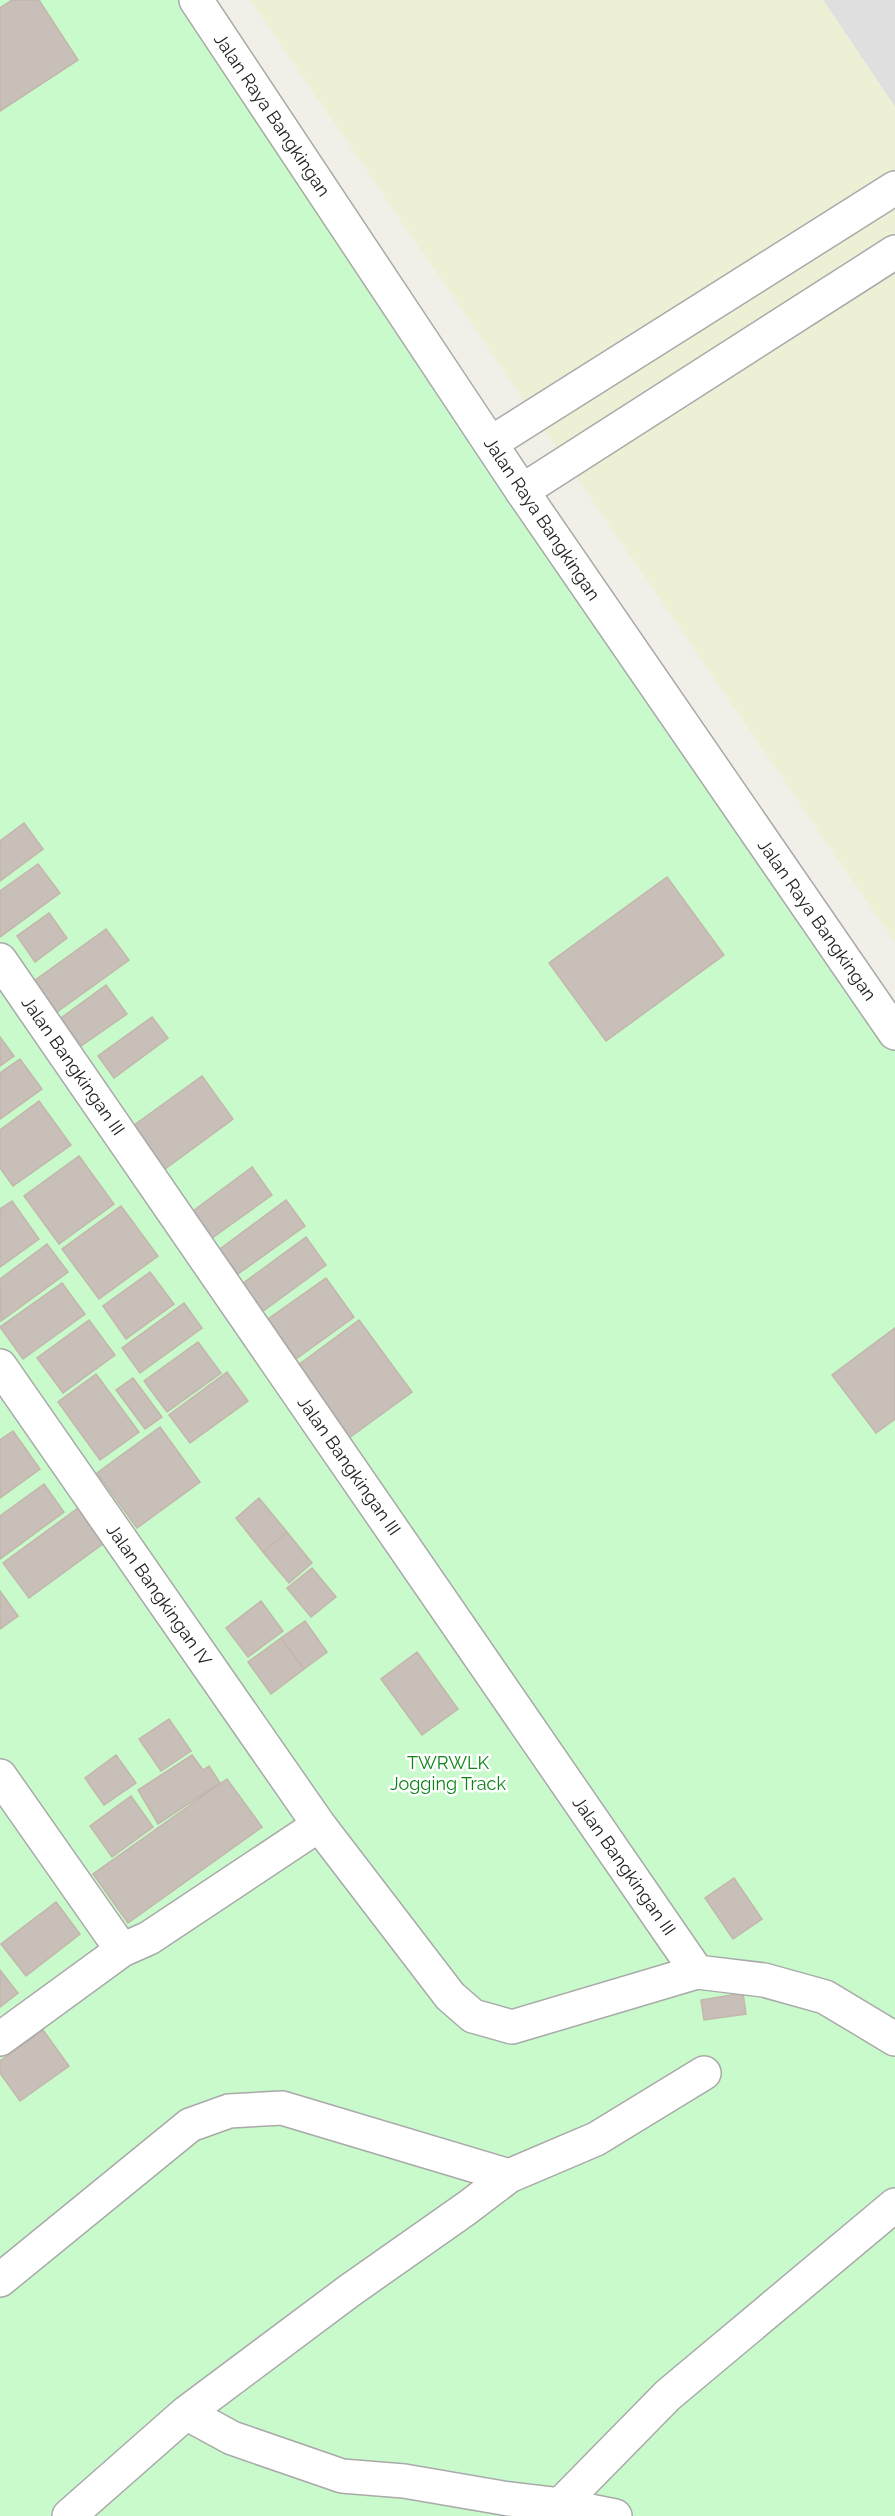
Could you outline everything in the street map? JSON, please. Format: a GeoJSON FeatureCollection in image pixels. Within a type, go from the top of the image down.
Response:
{"type":"FeatureCollection","features":[{"type":"Feature","properties":{"kind":"street","name":"Jalan Raya Bangkingan"},"geometry":{"type":"LineString","coordinates":[[196,0],[522,491],[895,1034]]}},
{"type":"Feature","properties":{"kind":"street"},"geometry":{"type":"LineString","coordinates":[[491,443],[895,188]]}},
{"type":"Feature","properties":{"kind":"street"},"geometry":{"type":"LineString","coordinates":[[522,491],[895,252]]}},
{"type":"Feature","properties":{"kind":"street","name":"Jalan Bangkingan III"},"geometry":{"type":"LineString","coordinates":[[0,960],[697,1972]]}},
{"type":"Feature","properties":{"kind":"street","name":"Jalan Bangkingan IV"},"geometry":{"type":"LineString","coordinates":[[0,1366],[319,1825],[450,1996],[473,2016],[512,2026],[697,1972]]}},
{"type":"Feature","properties":{"kind":"street"},"geometry":{"type":"LineString","coordinates":[[0,1776],[122,1950]]}},
{"type":"Feature","properties":{"kind":"street"},"geometry":{"type":"LineString","coordinates":[[0,2039],[122,1950],[149,1938],[319,1825]]}},
{"type":"Feature","properties":{"kind":"street"},"geometry":{"type":"LineString","coordinates":[[697,1972],[764,1980],[825,1997],[895,2039]]}},
{"type":"Feature","properties":{"kind":"street"},"geometry":{"type":"LineString","coordinates":[[69,2516],[186,2413],[349,2291],[509,2176],[596,2139],[704,2073]]}},
{"type":"Feature","properties":{"kind":"street"},"geometry":{"type":"LineString","coordinates":[[0,2280],[190,2125],[229,2111],[282,2108],[509,2176]]}},
{"type":"Feature","properties":{"kind":"street"},"geometry":{"type":"LineString","coordinates":[[560,2505],[668,2395],[895,2205]]}},
{"type":"Feature","properties":{"kind":"street"},"geometry":{"type":"LineString","coordinates":[[186,2413],[232,2438],[342,2476],[404,2481],[509,2499],[560,2505],[615,2516]]}},
{"type":"Feature","properties":{"kind":"shaded area"},"geometry":{"type":"Polygon","coordinates":[[[823,0],[895,0],[895,107],[823,0]]]}},
{"type":"Feature","properties":{"kind":"green space","name":"TWRWLK Jogging Track"},"geometry":{"type":"Polygon","coordinates":[[[0,0],[202,0],[895,1031],[895,2516],[0,2516],[0,0]]]}},
{"type":"Feature","properties":{"kind":"green space"},"geometry":{"type":"Polygon","coordinates":[[[250,0],[823,0],[895,107],[895,943],[250,0]]]}},
{"type":"Feature","properties":{"kind":"building"},"geometry":{"type":"Polygon","coordinates":[[[12,0],[39,0],[78,60],[0,111],[0,8],[12,0]]]}},
{"type":"Feature","properties":{"kind":"building"},"geometry":{"type":"Polygon","coordinates":[[[24,823],[43,849],[0,881],[0,841],[24,823]]]}},
{"type":"Feature","properties":{"kind":"building"},"geometry":{"type":"Polygon","coordinates":[[[38,864],[60,893],[0,937],[0,891],[38,864]]]}},
{"type":"Feature","properties":{"kind":"building"},"geometry":{"type":"Polygon","coordinates":[[[667,877],[724,955],[606,1041],[549,963],[667,877]]]}},
{"type":"Feature","properties":{"kind":"building"},"geometry":{"type":"Polygon","coordinates":[[[49,913],[67,938],[35,962],[17,936],[49,913]]]}},
{"type":"Feature","properties":{"kind":"building"},"geometry":{"type":"Polygon","coordinates":[[[106,929],[129,960],[57,1012],[34,981],[106,929]]]}},
{"type":"Feature","properties":{"kind":"building"},"geometry":{"type":"Polygon","coordinates":[[[106,985],[127,1014],[81,1046],[61,1018],[106,985]]]}},
{"type":"Feature","properties":{"kind":"building"},"geometry":{"type":"Polygon","coordinates":[[[152,1017],[168,1038],[114,1078],[98,1056],[152,1017]]]}},
{"type":"Feature","properties":{"kind":"building"},"geometry":{"type":"Polygon","coordinates":[[[0,1037],[14,1056],[0,1066],[0,1037]]]}},
{"type":"Feature","properties":{"kind":"building"},"geometry":{"type":"Polygon","coordinates":[[[20,1059],[42,1089],[0,1119],[0,1073],[20,1059]]]}},
{"type":"Feature","properties":{"kind":"building"},"geometry":{"type":"Polygon","coordinates":[[[202,1076],[233,1119],[165,1169],[133,1126],[202,1076]]]}},
{"type":"Feature","properties":{"kind":"building"},"geometry":{"type":"Polygon","coordinates":[[[39,1101],[71,1145],[13,1186],[0,1168],[0,1130],[39,1101]]]}},
{"type":"Feature","properties":{"kind":"building"},"geometry":{"type":"Polygon","coordinates":[[[79,1156],[114,1204],[59,1244],[24,1196],[79,1156]]]}},
{"type":"Feature","properties":{"kind":"building"},"geometry":{"type":"Polygon","coordinates":[[[252,1167],[272,1195],[208,1241],[189,1214],[252,1167]]]}},
{"type":"Feature","properties":{"kind":"building"},"geometry":{"type":"Polygon","coordinates":[[[286,1200],[305,1226],[238,1274],[220,1249],[286,1200]]]}},
{"type":"Feature","properties":{"kind":"building"},"geometry":{"type":"Polygon","coordinates":[[[12,1201],[39,1239],[0,1267],[0,1209],[12,1201]]]}},
{"type":"Feature","properties":{"kind":"building"},"geometry":{"type":"Polygon","coordinates":[[[121,1206],[158,1256],[99,1299],[62,1249],[121,1206]]]}},
{"type":"Feature","properties":{"kind":"building"},"geometry":{"type":"Polygon","coordinates":[[[306,1237],[326,1265],[262,1312],[242,1284],[306,1237]]]}},
{"type":"Feature","properties":{"kind":"building"},"geometry":{"type":"Polygon","coordinates":[[[47,1244],[68,1272],[1,1321],[0,1279],[47,1244]]]}},
{"type":"Feature","properties":{"kind":"building"},"geometry":{"type":"Polygon","coordinates":[[[150,1272],[174,1304],[126,1339],[103,1306],[150,1272]]]}},
{"type":"Feature","properties":{"kind":"building"},"geometry":{"type":"Polygon","coordinates":[[[326,1278],[354,1317],[296,1359],[268,1319],[326,1278]]]}},
{"type":"Feature","properties":{"kind":"building"},"geometry":{"type":"Polygon","coordinates":[[[62,1283],[85,1314],[23,1359],[0,1327],[62,1283]]]}},
{"type":"Feature","properties":{"kind":"building"},"geometry":{"type":"Polygon","coordinates":[[[184,1303],[202,1328],[140,1373],[122,1348],[184,1303]]]}},
{"type":"Feature","properties":{"kind":"building"},"geometry":{"type":"Polygon","coordinates":[[[89,1320],[115,1355],[63,1393],[37,1358],[89,1320]]]}},
{"type":"Feature","properties":{"kind":"building"},"geometry":{"type":"Polygon","coordinates":[[[359,1320],[412,1392],[349,1438],[297,1366],[359,1320]]]}},
{"type":"Feature","properties":{"kind":"building"},"geometry":{"type":"Polygon","coordinates":[[[895,1328],[895,1419],[876,1433],[832,1375],[895,1328]]]}},
{"type":"Feature","properties":{"kind":"building"},"geometry":{"type":"Polygon","coordinates":[[[198,1342],[221,1373],[167,1412],[144,1381],[198,1342]]]}},
{"type":"Feature","properties":{"kind":"building"},"geometry":{"type":"Polygon","coordinates":[[[227,1372],[248,1401],[190,1443],[169,1415],[227,1372]]]}},
{"type":"Feature","properties":{"kind":"building"},"geometry":{"type":"Polygon","coordinates":[[[96,1374],[139,1432],[100,1460],[58,1402],[96,1374]]]}},
{"type":"Feature","properties":{"kind":"building"},"geometry":{"type":"Polygon","coordinates":[[[133,1378],[162,1417],[145,1429],[116,1390],[133,1378]]]}},
{"type":"Feature","properties":{"kind":"building"},"geometry":{"type":"Polygon","coordinates":[[[160,1427],[200,1482],[137,1528],[97,1473],[160,1427]]]}},
{"type":"Feature","properties":{"kind":"building"},"geometry":{"type":"Polygon","coordinates":[[[13,1431],[40,1469],[0,1498],[0,1440],[13,1431]]]}},
{"type":"Feature","properties":{"kind":"building"},"geometry":{"type":"Polygon","coordinates":[[[44,1484],[64,1512],[0,1559],[0,1516],[44,1484]]]}},
{"type":"Feature","properties":{"kind":"building"},"geometry":{"type":"Polygon","coordinates":[[[259,1498],[287,1532],[263,1552],[236,1518],[259,1498]]]}},
{"type":"Feature","properties":{"kind":"building"},"geometry":{"type":"Polygon","coordinates":[[[78,1508],[104,1543],[29,1598],[3,1563],[78,1508]]]}},
{"type":"Feature","properties":{"kind":"building"},"geometry":{"type":"Polygon","coordinates":[[[287,1532],[312,1563],[289,1583],[263,1552],[287,1532]]]}},
{"type":"Feature","properties":{"kind":"building"},"geometry":{"type":"Polygon","coordinates":[[[312,1568],[336,1597],[311,1617],[287,1588],[312,1568]]]}},
{"type":"Feature","properties":{"kind":"building"},"geometry":{"type":"Polygon","coordinates":[[[0,1591],[18,1616],[0,1629],[0,1591]]]}},
{"type":"Feature","properties":{"kind":"building"},"geometry":{"type":"Polygon","coordinates":[[[261,1601],[283,1631],[248,1657],[226,1628],[261,1601]]]}},
{"type":"Feature","properties":{"kind":"building"},"geometry":{"type":"Polygon","coordinates":[[[305,1621],[327,1652],[304,1669],[281,1638],[305,1621]]]}},
{"type":"Feature","properties":{"kind":"building"},"geometry":{"type":"Polygon","coordinates":[[[281,1638],[304,1669],[271,1694],[248,1662],[281,1638]]]}},
{"type":"Feature","properties":{"kind":"building"},"geometry":{"type":"Polygon","coordinates":[[[417,1652],[458,1709],[422,1735],[381,1679],[417,1652]]]}},
{"type":"Feature","properties":{"kind":"building"},"geometry":{"type":"Polygon","coordinates":[[[169,1719],[191,1751],[161,1771],[139,1739],[169,1719]]]}},
{"type":"Feature","properties":{"kind":"building"},"geometry":{"type":"Polygon","coordinates":[[[116,1755],[136,1783],[104,1805],[85,1778],[116,1755]]]}},
{"type":"Feature","properties":{"kind":"building"},"geometry":{"type":"Polygon","coordinates":[[[192,1755],[203,1770],[209,1766],[220,1783],[158,1824],[138,1790],[192,1755]]]}},
{"type":"Feature","properties":{"kind":"building"},"geometry":{"type":"Polygon","coordinates":[[[227,1779],[262,1827],[128,1923],[93,1874],[227,1779]]]}},
{"type":"Feature","properties":{"kind":"building"},"geometry":{"type":"Polygon","coordinates":[[[131,1796],[153,1827],[112,1857],[90,1826],[131,1796]]]}},
{"type":"Feature","properties":{"kind":"building"},"geometry":{"type":"Polygon","coordinates":[[[734,1878],[762,1919],[733,1939],[705,1898],[734,1878]]]}},
{"type":"Feature","properties":{"kind":"building"},"geometry":{"type":"Polygon","coordinates":[[[56,1902],[80,1934],[26,1976],[1,1944],[56,1902]]]}},
{"type":"Feature","properties":{"kind":"building"},"geometry":{"type":"Polygon","coordinates":[[[0,1970],[18,1993],[0,2007],[0,1970]]]}},
{"type":"Feature","properties":{"kind":"building"},"geometry":{"type":"Polygon","coordinates":[[[743,1993],[746,2014],[704,2020],[701,2000],[743,1993]]]}},
{"type":"Feature","properties":{"kind":"building"},"geometry":{"type":"Polygon","coordinates":[[[43,2030],[69,2066],[20,2101],[0,2073],[0,2061],[43,2030]]]}}]}
